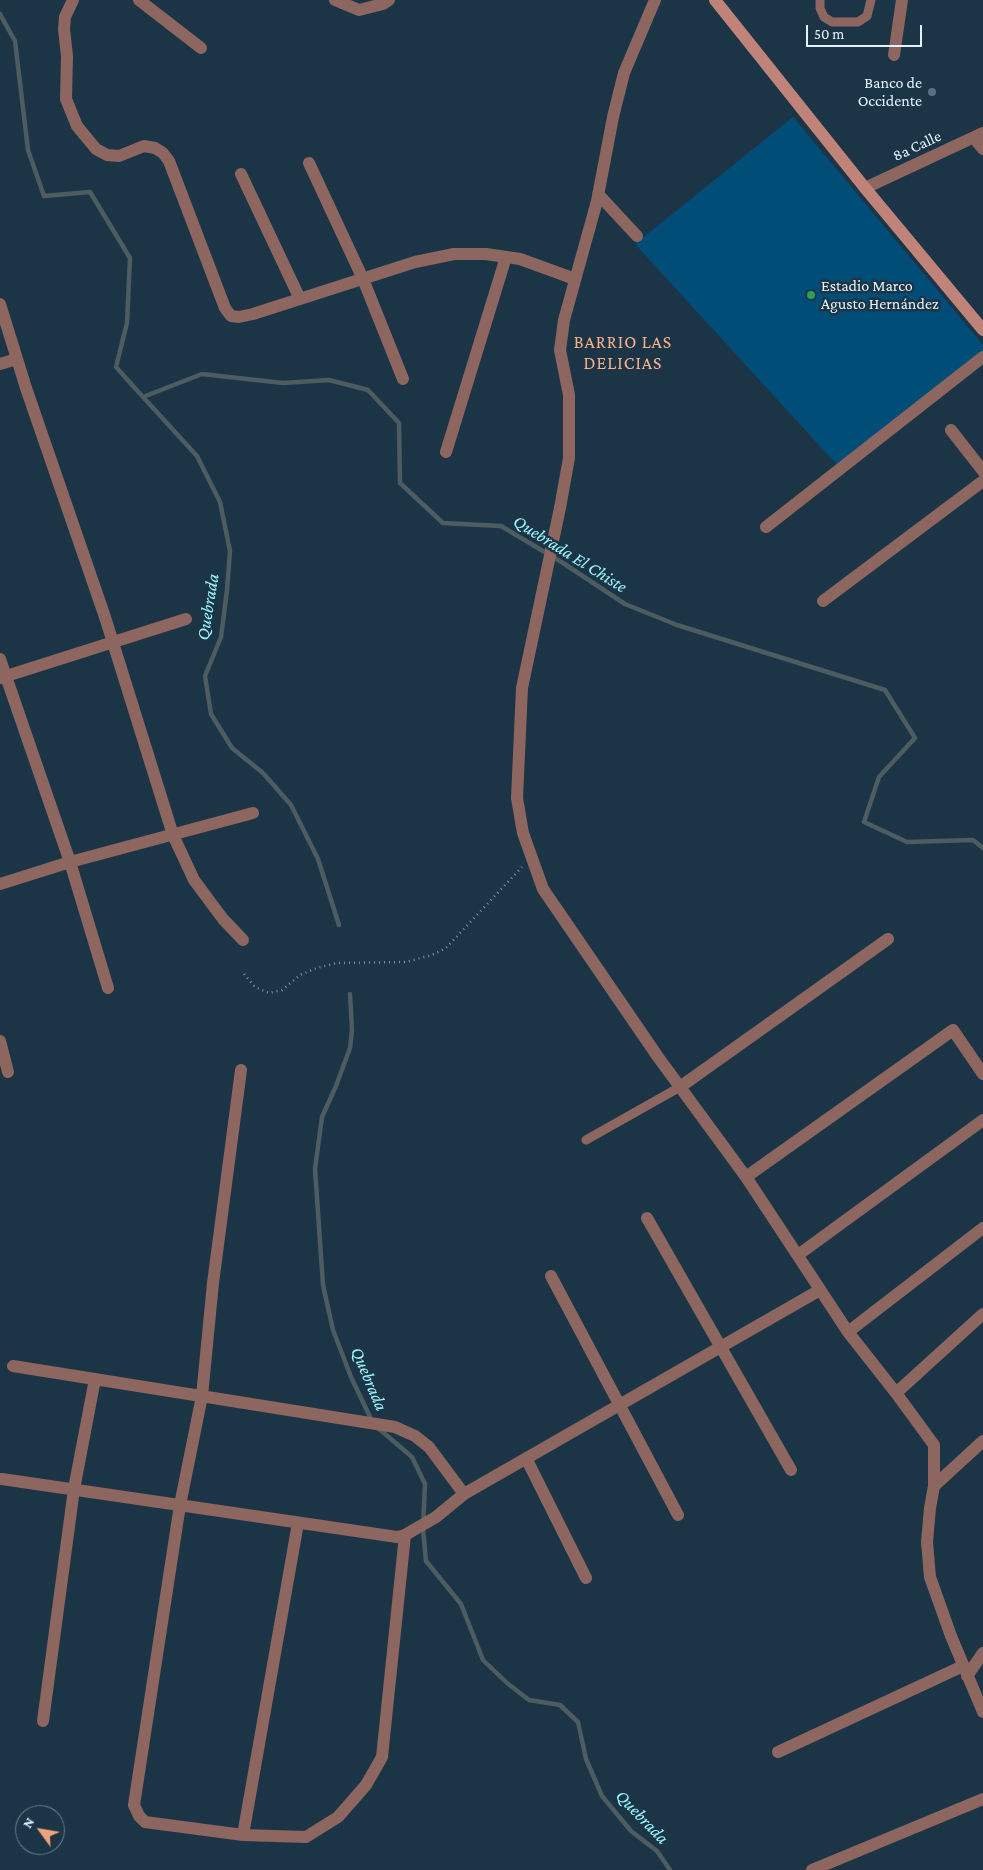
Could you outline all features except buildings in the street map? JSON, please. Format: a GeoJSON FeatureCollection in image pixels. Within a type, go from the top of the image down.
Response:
{"type":"FeatureCollection","features":[{"type":"Feature","properties":{"kind":"street"},"geometry":{"type":"LineString","coordinates":[[73,0],[65,17],[64,29],[67,56],[66,100],[77,126],[96,149],[107,155],[119,156],[144,146],[155,148],[163,153],[169,161],[225,308],[231,316],[239,317],[253,314],[416,262],[454,254],[486,254],[520,259],[575,279]]}},
{"type":"Feature","properties":{"kind":"street"},"geometry":{"type":"LineString","coordinates":[[139,0],[201,48]]}},
{"type":"Feature","properties":{"kind":"street"},"geometry":{"type":"LineString","coordinates":[[335,0],[359,10],[383,4],[389,0]]}},
{"type":"Feature","properties":{"kind":"street"},"geometry":{"type":"LineString","coordinates":[[655,0],[624,73],[613,117],[598,194],[564,320],[560,350],[569,395],[569,458],[522,688],[517,798],[523,833],[543,889],[680,1087],[746,1177],[848,1332],[896,1393],[934,1446],[934,1486],[927,1542],[930,1577],[965,1671],[983,1712]]}},
{"type":"Feature","properties":{"kind":"street"},"geometry":{"type":"LineString","coordinates":[[715,0],[865,188],[983,330]]}},
{"type":"Feature","properties":{"kind":"street"},"geometry":{"type":"LineString","coordinates":[[894,55],[902,0]]}},
{"type":"Feature","properties":{"kind":"street"},"geometry":{"type":"LineString","coordinates":[[979,135],[983,149]]}},
{"type":"Feature","properties":{"kind":"street","name":"8a Calle"},"geometry":{"type":"LineString","coordinates":[[865,188],[979,135]]}},
{"type":"Feature","properties":{"kind":"street"},"geometry":{"type":"LineString","coordinates":[[310,163],[363,279],[404,379]]}},
{"type":"Feature","properties":{"kind":"street"},"geometry":{"type":"LineString","coordinates":[[241,174],[300,299]]}},
{"type":"Feature","properties":{"kind":"street"},"geometry":{"type":"LineString","coordinates":[[598,194],[637,236]]}},
{"type":"Feature","properties":{"kind":"street"},"geometry":{"type":"LineString","coordinates":[[446,452],[506,257]]}},
{"type":"Feature","properties":{"kind":"street"},"geometry":{"type":"LineString","coordinates":[[0,304],[113,643],[173,835],[194,880],[223,919],[243,940]]}},
{"type":"Feature","properties":{"kind":"street"},"geometry":{"type":"LineString","coordinates":[[766,527],[983,357]]}},
{"type":"Feature","properties":{"kind":"street"},"geometry":{"type":"LineString","coordinates":[[0,364],[17,359]]}},
{"type":"Feature","properties":{"kind":"street"},"geometry":{"type":"LineString","coordinates":[[951,430],[983,471]]}},
{"type":"Feature","properties":{"kind":"street"},"geometry":{"type":"LineString","coordinates":[[823,601],[983,480]]}},
{"type":"Feature","properties":{"kind":"street"},"geometry":{"type":"LineString","coordinates":[[3,677],[186,620]]}},
{"type":"Feature","properties":{"kind":"street"},"geometry":{"type":"LineString","coordinates":[[0,659],[3,677],[70,862],[108,988]]}},
{"type":"Feature","properties":{"kind":"street"},"geometry":{"type":"LineString","coordinates":[[0,884],[70,862],[254,812]]}},
{"type":"Feature","properties":{"kind":"street"},"geometry":{"type":"LineString","coordinates":[[680,1087],[888,939]]}},
{"type":"Feature","properties":{"kind":"street"},"geometry":{"type":"LineString","coordinates":[[746,1177],[953,1030],[983,1074]]}},
{"type":"Feature","properties":{"kind":"street"},"geometry":{"type":"LineString","coordinates":[[0,1041],[8,1072]]}},
{"type":"Feature","properties":{"kind":"street"},"geometry":{"type":"LineString","coordinates":[[241,1070],[213,1283],[202,1396],[180,1505],[134,1805],[139,1816],[145,1822],[243,1835],[306,1837],[338,1817],[366,1785],[382,1757],[405,1535]]}},
{"type":"Feature","properties":{"kind":"street"},"geometry":{"type":"LineString","coordinates":[[798,1255],[983,1120]]}},
{"type":"Feature","properties":{"kind":"street"},"geometry":{"type":"LineString","coordinates":[[647,1218],[791,1470]]}},
{"type":"Feature","properties":{"kind":"street"},"geometry":{"type":"LineString","coordinates":[[848,1332],[983,1228]]}},
{"type":"Feature","properties":{"kind":"street"},"geometry":{"type":"LineString","coordinates":[[551,1276],[678,1515]]}},
{"type":"Feature","properties":{"kind":"street"},"geometry":{"type":"LineString","coordinates":[[2,1479],[397,1537],[405,1535],[436,1518],[464,1494],[820,1290]]}},
{"type":"Feature","properties":{"kind":"street"},"geometry":{"type":"LineString","coordinates":[[896,1393],[983,1314]]}},
{"type":"Feature","properties":{"kind":"street"},"geometry":{"type":"LineString","coordinates":[[13,1366],[395,1427],[415,1436],[429,1447],[464,1494]]}},
{"type":"Feature","properties":{"kind":"street"},"geometry":{"type":"LineString","coordinates":[[43,1721],[74,1490],[95,1379]]}},
{"type":"Feature","properties":{"kind":"street"},"geometry":{"type":"LineString","coordinates":[[934,1486],[983,1440]]}},
{"type":"Feature","properties":{"kind":"street"},"geometry":{"type":"LineString","coordinates":[[526,1458],[586,1578]]}},
{"type":"Feature","properties":{"kind":"street"},"geometry":{"type":"LineString","coordinates":[[243,1835],[298,1522]]}},
{"type":"Feature","properties":{"kind":"street"},"geometry":{"type":"LineString","coordinates":[[778,1752],[965,1671],[983,1654]]}},
{"type":"Feature","properties":{"kind":"street"},"geometry":{"type":"LineString","coordinates":[[812,1870],[983,1799]]}},
{"type":"Feature","properties":{"kind":"lane"},"geometry":{"type":"LineString","coordinates":[[820,0],[820,8],[824,17],[832,22],[858,22],[867,16],[871,0]]}},
{"type":"Feature","properties":{"kind":"lane"},"geometry":{"type":"LineString","coordinates":[[586,1140],[680,1087]]}},
{"type":"Feature","properties":{"kind":"path"},"geometry":{"type":"LineString","coordinates":[[244,974],[255,987],[269,993],[282,990],[300,975],[316,968],[338,963],[406,962],[432,955],[446,948],[531,856]]}},
{"type":"Feature","properties":{"kind":"shaded area","name":"Estadio Marco Agusto Hernández"},"geometry":{"type":"Polygon","coordinates":[[[793,117],[983,345],[983,353],[838,466],[635,244],[793,117]]]}},
{"type":"Feature","properties":{"kind":"waterway","name":"Quebrada El Chiste"},"geometry":{"type":"LineString","coordinates":[[0,14],[15,41],[28,150],[44,196],[90,192],[130,258],[127,323],[116,367],[143,397],[202,374],[283,383],[329,380],[368,390],[399,423],[400,483],[443,523],[501,526],[563,563],[625,604],[677,625],[885,690],[915,738],[879,777],[864,822],[907,842],[973,840],[983,848]]}},
{"type":"Feature","properties":{"kind":"waterway","name":"Quebrada"},"geometry":{"type":"LineString","coordinates":[[143,397],[197,456],[220,502],[230,551],[221,637],[205,676],[211,714],[232,748],[263,773],[291,805],[318,859],[339,925]]}},
{"type":"Feature","properties":{"kind":"waterway","name":"Quebrada"},"geometry":{"type":"LineString","coordinates":[[350,994],[352,1030],[350,1048],[322,1117],[315,1169],[323,1285],[333,1330],[351,1377],[372,1421]]}},
{"type":"Feature","properties":{"kind":"waterway","name":"Quebrada"},"geometry":{"type":"LineString","coordinates":[[378,1428],[412,1457],[425,1484],[423,1529],[426,1561],[461,1604],[483,1660],[507,1683],[529,1700],[560,1705],[578,1722],[586,1759],[602,1796],[631,1831],[657,1851],[670,1870]]}},
{"type":"Feature","properties":{"kind":"place","name":"Banco de Occidente"},"geometry":{"type":"Point","coordinates":[932,92]}},
{"type":"Feature","properties":{"kind":"place","name":"Estadio Marco Agusto Hernández"},"geometry":{"type":"Point","coordinates":[811,295]}},
{"type":"Feature","properties":{"kind":"district","name":"BARRIO LAS DELICIAS"},"geometry":{"type":"Point","coordinates":[623,352]}}]}
